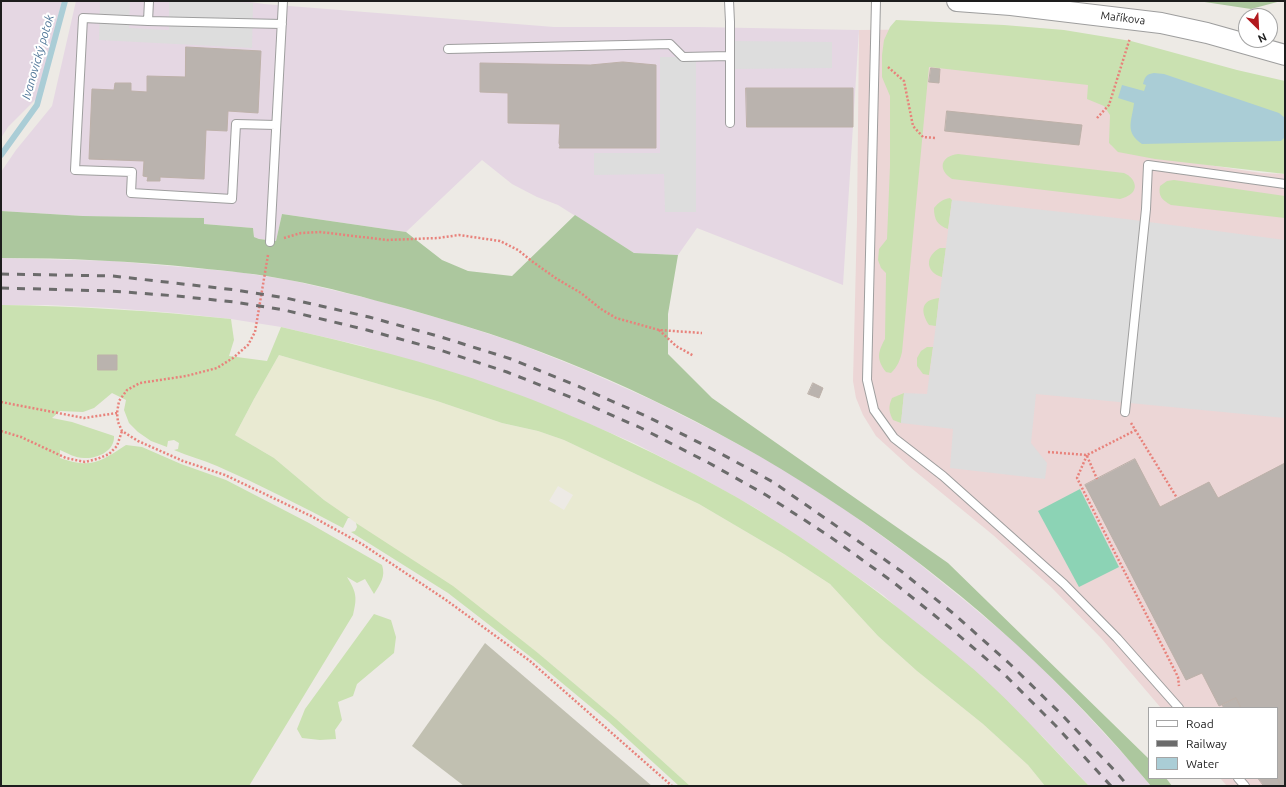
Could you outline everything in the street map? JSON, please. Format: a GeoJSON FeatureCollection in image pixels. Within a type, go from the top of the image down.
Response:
{"type":"FeatureCollection","features":[{"type":"Feature","properties":{"kind":"street","name":"Maříkova"},"geometry":{"type":"LineString","coordinates":[[957,1],[1011,5],[1161,23],[1207,33],[1285,55]]}},
{"type":"Feature","properties":{"kind":"lane"},"geometry":{"type":"LineString","coordinates":[[148,1],[148,21]]}},
{"type":"Feature","properties":{"kind":"lane"},"geometry":{"type":"LineString","coordinates":[[270,242],[283,1]]}},
{"type":"Feature","properties":{"kind":"lane"},"geometry":{"type":"LineString","coordinates":[[729,1],[730,123]]}},
{"type":"Feature","properties":{"kind":"lane"},"geometry":{"type":"LineString","coordinates":[[876,1],[868,380],[874,410],[894,438],[943,476],[1064,584],[1117,638],[1178,707]]}},
{"type":"Feature","properties":{"kind":"lane"},"geometry":{"type":"LineString","coordinates":[[276,125],[236,124],[232,199],[131,193],[132,172],[75,170],[83,18],[282,24]]}},
{"type":"Feature","properties":{"kind":"lane"},"geometry":{"type":"LineString","coordinates":[[448,49],[670,44],[683,57],[730,56]]}},
{"type":"Feature","properties":{"kind":"lane"},"geometry":{"type":"LineString","coordinates":[[1125,412],[1146,209],[1148,165],[1285,184]]}},
{"type":"Feature","properties":{"kind":"path"},"geometry":{"type":"LineString","coordinates":[[1097,118],[1109,105],[1130,38]]}},
{"type":"Feature","properties":{"kind":"path"},"geometry":{"type":"LineString","coordinates":[[874,54],[904,81],[913,126],[923,137],[936,138]]}},
{"type":"Feature","properties":{"kind":"path"},"geometry":{"type":"LineString","coordinates":[[672,786],[530,661],[446,600],[362,544],[311,516],[225,475],[183,461],[138,441],[122,431],[118,422],[117,413],[119,401],[127,390],[140,383],[186,376],[217,368],[233,358],[248,345],[255,332],[270,242],[301,233],[320,232],[387,240],[438,238],[459,235],[500,242],[518,250],[557,279],[581,293],[601,309],[616,318],[659,330],[702,333]]}},
{"type":"Feature","properties":{"kind":"path"},"geometry":{"type":"LineString","coordinates":[[659,330],[676,346],[694,356]]}},
{"type":"Feature","properties":{"kind":"path"},"geometry":{"type":"LineString","coordinates":[[1,402],[84,418],[117,413]]}},
{"type":"Feature","properties":{"kind":"path"},"geometry":{"type":"LineString","coordinates":[[1125,412],[1177,498]]}},
{"type":"Feature","properties":{"kind":"path"},"geometry":{"type":"LineString","coordinates":[[1048,452],[1087,455],[1136,430]]}},
{"type":"Feature","properties":{"kind":"path"},"geometry":{"type":"LineString","coordinates":[[1,431],[21,437],[66,458],[85,462],[109,454],[117,446],[122,431]]}},
{"type":"Feature","properties":{"kind":"path"},"geometry":{"type":"LineString","coordinates":[[1087,455],[1096,479]]}},
{"type":"Feature","properties":{"kind":"path"},"geometry":{"type":"LineString","coordinates":[[1087,455],[1077,478],[1178,677],[1180,692]]}},
{"type":"Feature","properties":{"kind":"shaded area"},"geometry":{"type":"Polygon","coordinates":[[[1,1],[62,1],[46,63],[44,91],[8,127],[1,138],[1,1]]]}},
{"type":"Feature","properties":{"kind":"shaded area"},"geometry":{"type":"Polygon","coordinates":[[[76,1],[244,1],[264,4],[554,27],[697,27],[859,30],[843,285],[697,228],[678,255],[634,253],[558,205],[537,197],[512,184],[482,160],[406,232],[282,214],[276,241],[254,237],[253,228],[204,224],[203,218],[83,216],[1,211],[1,172],[16,150],[52,106],[76,1]]]}},
{"type":"Feature","properties":{"kind":"shaded area"},"geometry":{"type":"Polygon","coordinates":[[[100,1],[130,1],[129,28],[169,30],[169,1],[225,1],[253,3],[252,48],[99,40],[100,1]]]}},
{"type":"Feature","properties":{"kind":"shaded area"},"geometry":{"type":"Polygon","coordinates":[[[961,29],[1123,44],[1111,145],[1118,151],[1261,173],[1285,174],[1285,786],[1227,786],[1221,779],[1278,779],[1278,707],[1160,707],[1102,639],[1051,587],[993,535],[910,467],[876,436],[863,415],[856,398],[853,381],[857,220],[859,30],[961,29]]]}},
{"type":"Feature","properties":{"kind":"shaded area"},"geometry":{"type":"Polygon","coordinates":[[[729,41],[832,42],[832,68],[729,69],[729,41]]]}},
{"type":"Feature","properties":{"kind":"shaded area"},"geometry":{"type":"Polygon","coordinates":[[[660,57],[696,57],[696,212],[665,212],[664,174],[594,175],[594,153],[660,153],[660,57]]]}},
{"type":"Feature","properties":{"kind":"shaded area"},"geometry":{"type":"Polygon","coordinates":[[[952,200],[1126,219],[1285,240],[1285,418],[1036,394],[1031,443],[1047,463],[1045,479],[950,468],[953,429],[901,423],[904,393],[927,394],[952,200]]]}},
{"type":"Feature","properties":{"kind":"shaded area"},"geometry":{"type":"Polygon","coordinates":[[[1,258],[113,261],[238,272],[290,280],[375,300],[449,321],[517,343],[587,371],[654,401],[723,436],[781,468],[846,510],[912,558],[1025,651],[1077,704],[1151,786],[1089,786],[1043,737],[883,595],[757,509],[700,477],[634,443],[568,415],[363,346],[281,327],[231,319],[175,313],[48,305],[1,305],[1,258]]]}},
{"type":"Feature","properties":{"kind":"shaded area"},"geometry":{"type":"Polygon","coordinates":[[[485,643],[652,786],[464,786],[412,746],[485,643]]]}},
{"type":"Feature","properties":{"kind":"green space"},"geometry":{"type":"Polygon","coordinates":[[[1198,1],[1281,1],[1255,8],[1244,8],[1198,1]]]}},
{"type":"Feature","properties":{"kind":"green space"},"geometry":{"type":"Polygon","coordinates":[[[896,20],[1004,25],[1064,30],[1131,41],[1237,70],[1285,81],[1285,174],[1155,159],[1118,152],[1109,143],[1110,115],[1104,106],[1087,99],[1088,85],[929,67],[902,352],[898,363],[891,373],[886,372],[879,359],[879,356],[885,339],[886,273],[881,268],[878,260],[879,249],[887,239],[890,166],[890,96],[882,77],[882,55],[884,40],[890,27],[896,20]]]}},
{"type":"Feature","properties":{"kind":"green space"},"geometry":{"type":"Polygon","coordinates":[[[958,154],[1124,173],[1132,179],[1135,187],[1131,194],[1120,199],[952,179],[944,171],[943,164],[948,157],[958,154]]]}},
{"type":"Feature","properties":{"kind":"green space"},"geometry":{"type":"Polygon","coordinates":[[[1174,180],[1285,196],[1285,218],[1171,205],[1161,197],[1160,186],[1167,181],[1174,180]]]}},
{"type":"Feature","properties":{"kind":"green space"},"geometry":{"type":"Polygon","coordinates":[[[950,198],[952,200],[948,229],[941,226],[937,221],[934,208],[941,201],[950,198]]]}},
{"type":"Feature","properties":{"kind":"green space"},"geometry":{"type":"Polygon","coordinates":[[[1,211],[83,216],[204,218],[204,224],[253,228],[254,237],[276,241],[282,214],[406,232],[442,260],[468,271],[512,276],[575,215],[634,253],[678,255],[668,314],[668,354],[712,398],[948,563],[1148,758],[1148,779],[1167,779],[1172,786],[1151,786],[1087,713],[1017,645],[942,581],[864,522],[781,469],[696,421],[607,379],[517,343],[475,329],[375,300],[304,283],[266,276],[149,263],[100,260],[1,258],[1,211]]]}},
{"type":"Feature","properties":{"kind":"green space"},"geometry":{"type":"Polygon","coordinates":[[[940,248],[946,248],[942,277],[936,275],[932,271],[929,264],[932,255],[940,248]]]}},
{"type":"Feature","properties":{"kind":"green space"},"geometry":{"type":"Polygon","coordinates":[[[939,298],[936,326],[929,325],[924,315],[924,307],[929,301],[939,298]]]}},
{"type":"Feature","properties":{"kind":"green space"},"geometry":{"type":"Polygon","coordinates":[[[1,305],[116,309],[231,319],[234,340],[229,356],[267,361],[281,327],[364,347],[446,370],[522,396],[588,423],[674,464],[738,498],[799,536],[859,578],[936,638],[984,678],[1089,786],[1045,786],[1028,765],[983,724],[917,671],[878,636],[830,584],[784,554],[699,504],[564,440],[538,431],[502,423],[437,401],[279,355],[235,435],[274,458],[324,500],[350,518],[348,518],[343,528],[233,473],[174,450],[178,449],[179,443],[174,440],[168,441],[167,447],[151,441],[138,432],[129,423],[124,410],[126,400],[112,393],[94,408],[83,412],[60,411],[52,418],[72,422],[114,436],[112,446],[104,453],[89,458],[77,457],[60,450],[60,458],[80,463],[88,463],[95,462],[109,456],[126,445],[142,447],[181,464],[226,480],[309,523],[382,565],[383,577],[374,594],[365,579],[357,583],[347,577],[353,587],[355,596],[353,615],[249,786],[1,786],[1,305]]]}},
{"type":"Feature","properties":{"kind":"green space"},"geometry":{"type":"Polygon","coordinates":[[[927,347],[933,347],[929,375],[923,374],[917,366],[917,358],[921,351],[927,347]]]}},
{"type":"Feature","properties":{"kind":"green space"},"geometry":{"type":"Polygon","coordinates":[[[279,355],[437,401],[502,423],[538,431],[564,440],[699,504],[784,554],[830,584],[878,636],[917,671],[983,724],[1028,765],[1045,786],[690,786],[615,718],[538,653],[324,500],[274,458],[235,435],[279,355]],[[558,486],[549,501],[564,510],[573,495],[558,486]]]}},
{"type":"Feature","properties":{"kind":"green space"},"geometry":{"type":"Polygon","coordinates":[[[904,393],[901,423],[893,420],[890,407],[892,398],[904,393]]]}},
{"type":"Feature","properties":{"kind":"green space"},"geometry":{"type":"Polygon","coordinates":[[[1080,489],[1119,567],[1079,587],[1038,511],[1080,489]]]}},
{"type":"Feature","properties":{"kind":"green space"},"geometry":{"type":"Polygon","coordinates":[[[356,523],[453,586],[538,653],[615,718],[690,786],[679,786],[609,722],[532,658],[448,593],[351,532],[355,531],[357,527],[356,523]]]}},
{"type":"Feature","properties":{"kind":"green space"},"geometry":{"type":"Polygon","coordinates":[[[374,614],[391,620],[396,637],[394,653],[357,684],[353,696],[338,702],[342,720],[335,730],[336,739],[320,740],[302,738],[297,729],[305,709],[374,614]]]}},
{"type":"Feature","properties":{"kind":"water"},"geometry":{"type":"Polygon","coordinates":[[[1154,73],[1164,74],[1279,113],[1285,118],[1285,137],[1281,141],[1142,144],[1136,140],[1130,126],[1134,103],[1118,98],[1122,85],[1144,91],[1146,85],[1143,84],[1146,77],[1154,73]]]}},
{"type":"Feature","properties":{"kind":"building"},"geometry":{"type":"Polygon","coordinates":[[[186,47],[261,51],[258,113],[228,111],[227,131],[206,130],[204,179],[160,177],[160,181],[147,181],[148,177],[143,176],[144,161],[89,159],[92,89],[114,90],[115,83],[131,83],[131,91],[147,92],[147,76],[185,77],[186,47]]]}},
{"type":"Feature","properties":{"kind":"building"},"geometry":{"type":"Polygon","coordinates":[[[623,62],[656,65],[656,148],[559,148],[560,124],[508,123],[508,93],[480,92],[480,63],[590,65],[623,62]]]}},
{"type":"Feature","properties":{"kind":"building"},"geometry":{"type":"Polygon","coordinates":[[[931,68],[940,69],[939,83],[929,82],[931,68]]]}},
{"type":"Feature","properties":{"kind":"building"},"geometry":{"type":"Polygon","coordinates":[[[746,88],[853,88],[853,127],[747,127],[746,88]]]}},
{"type":"Feature","properties":{"kind":"building"},"geometry":{"type":"Polygon","coordinates":[[[947,111],[1082,125],[1079,145],[945,131],[947,111]]]}},
{"type":"Feature","properties":{"kind":"building"},"geometry":{"type":"Polygon","coordinates":[[[98,355],[117,355],[117,370],[98,370],[98,355]]]}},
{"type":"Feature","properties":{"kind":"building"},"geometry":{"type":"Polygon","coordinates":[[[813,383],[823,388],[819,398],[808,394],[813,383]]]}},
{"type":"Feature","properties":{"kind":"building"},"geometry":{"type":"Polygon","coordinates":[[[1135,459],[1160,507],[1209,482],[1218,498],[1285,463],[1285,786],[1281,786],[1278,779],[1278,707],[1240,707],[1236,698],[1219,706],[1202,673],[1186,680],[1085,485],[1135,459]]]}},
{"type":"Feature","properties":{"kind":"building"},"geometry":{"type":"Polygon","coordinates":[[[1236,698],[1240,707],[1223,707],[1222,705],[1236,698]]]}},
{"type":"Feature","properties":{"kind":"building"},"geometry":{"type":"Polygon","coordinates":[[[1259,779],[1278,779],[1281,786],[1264,786],[1259,779]]]}},
{"type":"Feature","properties":{"kind":"waterway","name":"Ivanovický potok"},"geometry":{"type":"LineString","coordinates":[[1,155],[37,105],[65,1]]}},
{"type":"Feature","properties":{"kind":"railway"},"geometry":{"type":"LineString","coordinates":[[1,274],[113,276],[236,290],[286,298],[369,317],[441,337],[511,359],[648,417],[716,451],[773,482],[901,571],[954,614],[1011,665],[1063,716],[1128,786]]}},
{"type":"Feature","properties":{"kind":"railway"},"geometry":{"type":"LineString","coordinates":[[1,288],[111,291],[177,296],[234,302],[284,310],[367,330],[440,350],[507,372],[575,399],[641,428],[709,463],[766,495],[829,536],[893,582],[1004,674],[1055,725],[1111,786]]}}]}
